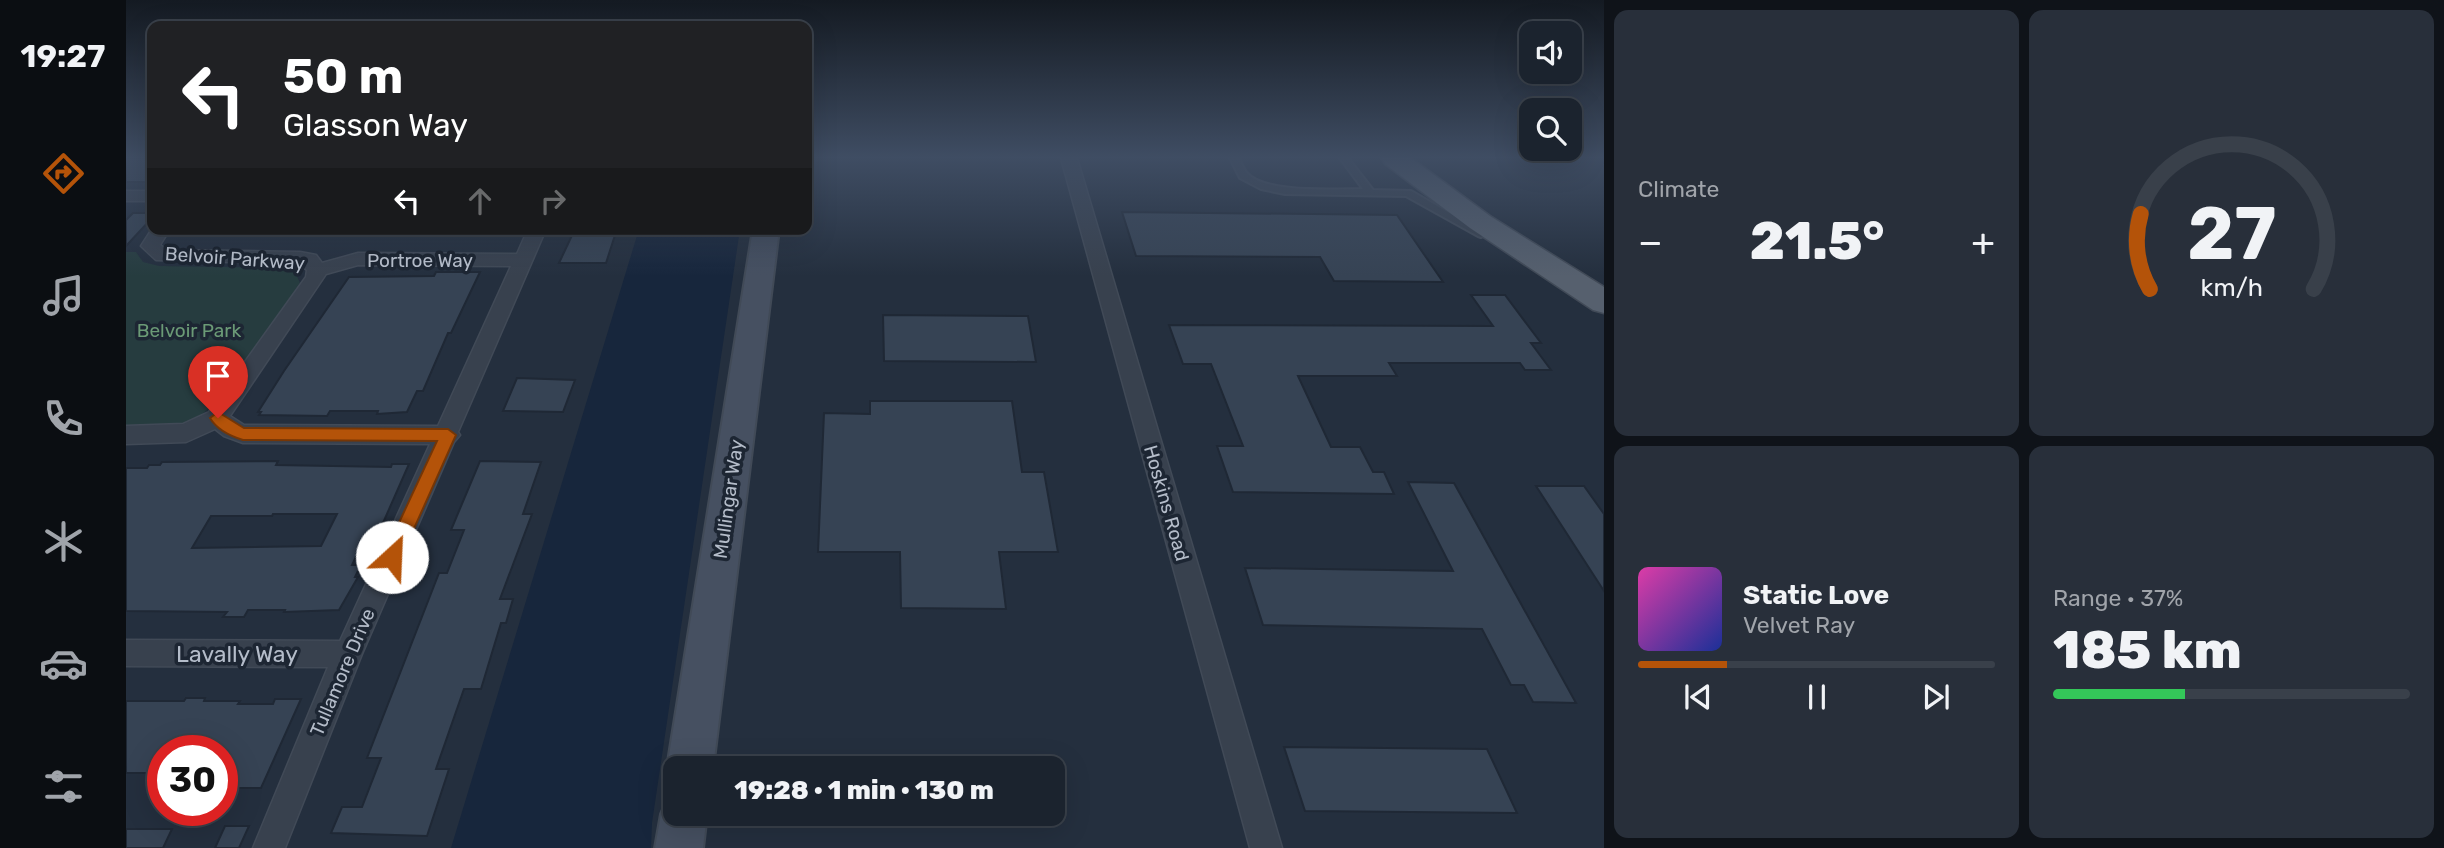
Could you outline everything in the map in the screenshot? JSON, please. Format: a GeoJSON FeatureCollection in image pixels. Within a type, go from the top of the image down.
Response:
{"type":"FeatureCollection","features":[{"type":"Feature","properties":{"kind":"main road"},"geometry":{"type":"LineString","coordinates":[[1446,198],[1604,302]]}},
{"type":"Feature","properties":{"kind":"street","name":"Hoskins Road"},"geometry":{"type":"LineString","coordinates":[[1080,198],[1266,848]]}},
{"type":"Feature","properties":{"kind":"street","name":"Belvoir Parkway"},"geometry":{"type":"LineString","coordinates":[[157,235],[150,246],[163,256],[300,258],[309,259],[317,270],[315,278],[218,418]]}},
{"type":"Feature","properties":{"kind":"street","name":"Tullamore Drive"},"geometry":{"type":"LineString","coordinates":[[269,848],[348,654],[448,435],[534,235]]}},
{"type":"Feature","properties":{"kind":"street","name":"Mullingar Way"},"geometry":{"type":"LineString","coordinates":[[692,756],[765,235]]}},
{"type":"Feature","properties":{"kind":"street","name":"Portroe Way"},"geometry":{"type":"LineString","coordinates":[[317,270],[358,259],[524,260]]}},
{"type":"Feature","properties":{"kind":"street"},"geometry":{"type":"LineString","coordinates":[[126,435],[186,433],[218,418],[243,434],[448,435]]}},
{"type":"Feature","properties":{"kind":"street","name":"Lavally Way"},"geometry":{"type":"LineString","coordinates":[[126,653],[348,654]]}},
{"type":"Feature","properties":{"kind":"street"},"geometry":{"type":"LineString","coordinates":[[679,848],[682,826]]}},
{"type":"Feature","properties":{"kind":"lane"},"geometry":{"type":"LineString","coordinates":[[1416,198],[1480,233],[1514,245]]}},
{"type":"Feature","properties":{"kind":"green space","name":"Belvoir Park"},"geometry":{"type":"Polygon","coordinates":[[[126,252],[136,252],[143,262],[159,266],[287,268],[295,272],[300,283],[236,377],[222,395],[195,419],[161,426],[126,426],[126,252]]]}},
{"type":"Feature","properties":{"kind":"water"},"geometry":{"type":"Polygon","coordinates":[[[637,235],[739,235],[652,823],[651,848],[451,848],[637,235]]]}},
{"type":"Feature","properties":{"kind":"building"},"geometry":{"type":"Polygon","coordinates":[[[1122,212],[1397,215],[1443,282],[1334,281],[1320,257],[1136,256],[1122,212]]]}},
{"type":"Feature","properties":{"kind":"building"},"geometry":{"type":"Polygon","coordinates":[[[133,213],[147,213],[147,223],[126,246],[126,220],[133,213]]]}},
{"type":"Feature","properties":{"kind":"building"},"geometry":{"type":"Polygon","coordinates":[[[572,235],[615,235],[606,263],[559,263],[572,235]]]}},
{"type":"Feature","properties":{"kind":"building"},"geometry":{"type":"Polygon","coordinates":[[[436,272],[480,272],[451,333],[448,333],[423,391],[417,391],[407,412],[377,414],[378,411],[330,411],[327,416],[259,415],[261,412],[258,412],[284,371],[349,277],[434,276],[436,272]]]}},
{"type":"Feature","properties":{"kind":"building"},"geometry":{"type":"Polygon","coordinates":[[[1471,295],[1505,295],[1541,343],[1531,343],[1551,370],[1525,370],[1520,363],[1389,363],[1397,376],[1298,376],[1331,447],[1360,447],[1373,472],[1384,472],[1394,494],[1233,492],[1217,446],[1243,446],[1211,364],[1183,364],[1169,325],[1493,326],[1471,295]]]}},
{"type":"Feature","properties":{"kind":"building"},"geometry":{"type":"Polygon","coordinates":[[[883,315],[1028,316],[1036,362],[884,361],[883,315]]]}},
{"type":"Feature","properties":{"kind":"building"},"geometry":{"type":"Polygon","coordinates":[[[517,378],[575,380],[563,412],[503,411],[517,378]]]}},
{"type":"Feature","properties":{"kind":"building"},"geometry":{"type":"Polygon","coordinates":[[[870,401],[1012,401],[1022,472],[1044,472],[1058,552],[999,552],[1006,609],[901,608],[900,552],[818,552],[824,413],[870,414],[870,401]]]}},
{"type":"Feature","properties":{"kind":"building"},"geometry":{"type":"Polygon","coordinates":[[[278,461],[276,465],[391,467],[392,464],[409,464],[379,532],[368,532],[352,565],[361,565],[355,577],[358,577],[339,610],[248,610],[244,617],[223,617],[227,612],[126,611],[126,468],[147,468],[162,462],[278,461]],[[337,514],[211,516],[192,548],[321,546],[337,514]]]}},
{"type":"Feature","properties":{"kind":"building"},"geometry":{"type":"Polygon","coordinates":[[[480,461],[541,462],[523,514],[532,514],[500,599],[513,599],[506,623],[501,623],[481,689],[464,689],[436,769],[449,769],[427,836],[331,833],[342,807],[362,807],[381,758],[367,758],[439,573],[447,573],[464,530],[451,530],[480,461]]]}},
{"type":"Feature","properties":{"kind":"building"},"geometry":{"type":"Polygon","coordinates":[[[1408,482],[1454,483],[1576,703],[1533,702],[1524,685],[1511,685],[1482,629],[1263,625],[1245,568],[1453,571],[1408,482]]]}},
{"type":"Feature","properties":{"kind":"building"},"geometry":{"type":"Polygon","coordinates":[[[1536,486],[1584,486],[1604,514],[1604,591],[1536,486]]]}},
{"type":"Feature","properties":{"kind":"building"},"geometry":{"type":"Polygon","coordinates":[[[186,698],[205,698],[204,701],[273,704],[275,699],[301,699],[261,788],[238,788],[238,735],[147,735],[147,773],[126,773],[126,701],[184,701],[186,698]]]}},
{"type":"Feature","properties":{"kind":"building"},"geometry":{"type":"Polygon","coordinates":[[[1284,747],[1487,749],[1517,813],[1305,811],[1284,747]]]}},
{"type":"Feature","properties":{"kind":"building"},"geometry":{"type":"Polygon","coordinates":[[[225,826],[249,826],[239,848],[215,848],[225,826]]]}},
{"type":"Feature","properties":{"kind":"building"},"geometry":{"type":"Polygon","coordinates":[[[126,829],[172,829],[163,848],[126,848],[126,829]]]}},
{"type":"Feature","properties":{"kind":"route"},"geometry":{"type":"LineString","coordinates":[[218,418],[243,434],[448,435],[392,557]]}}]}
